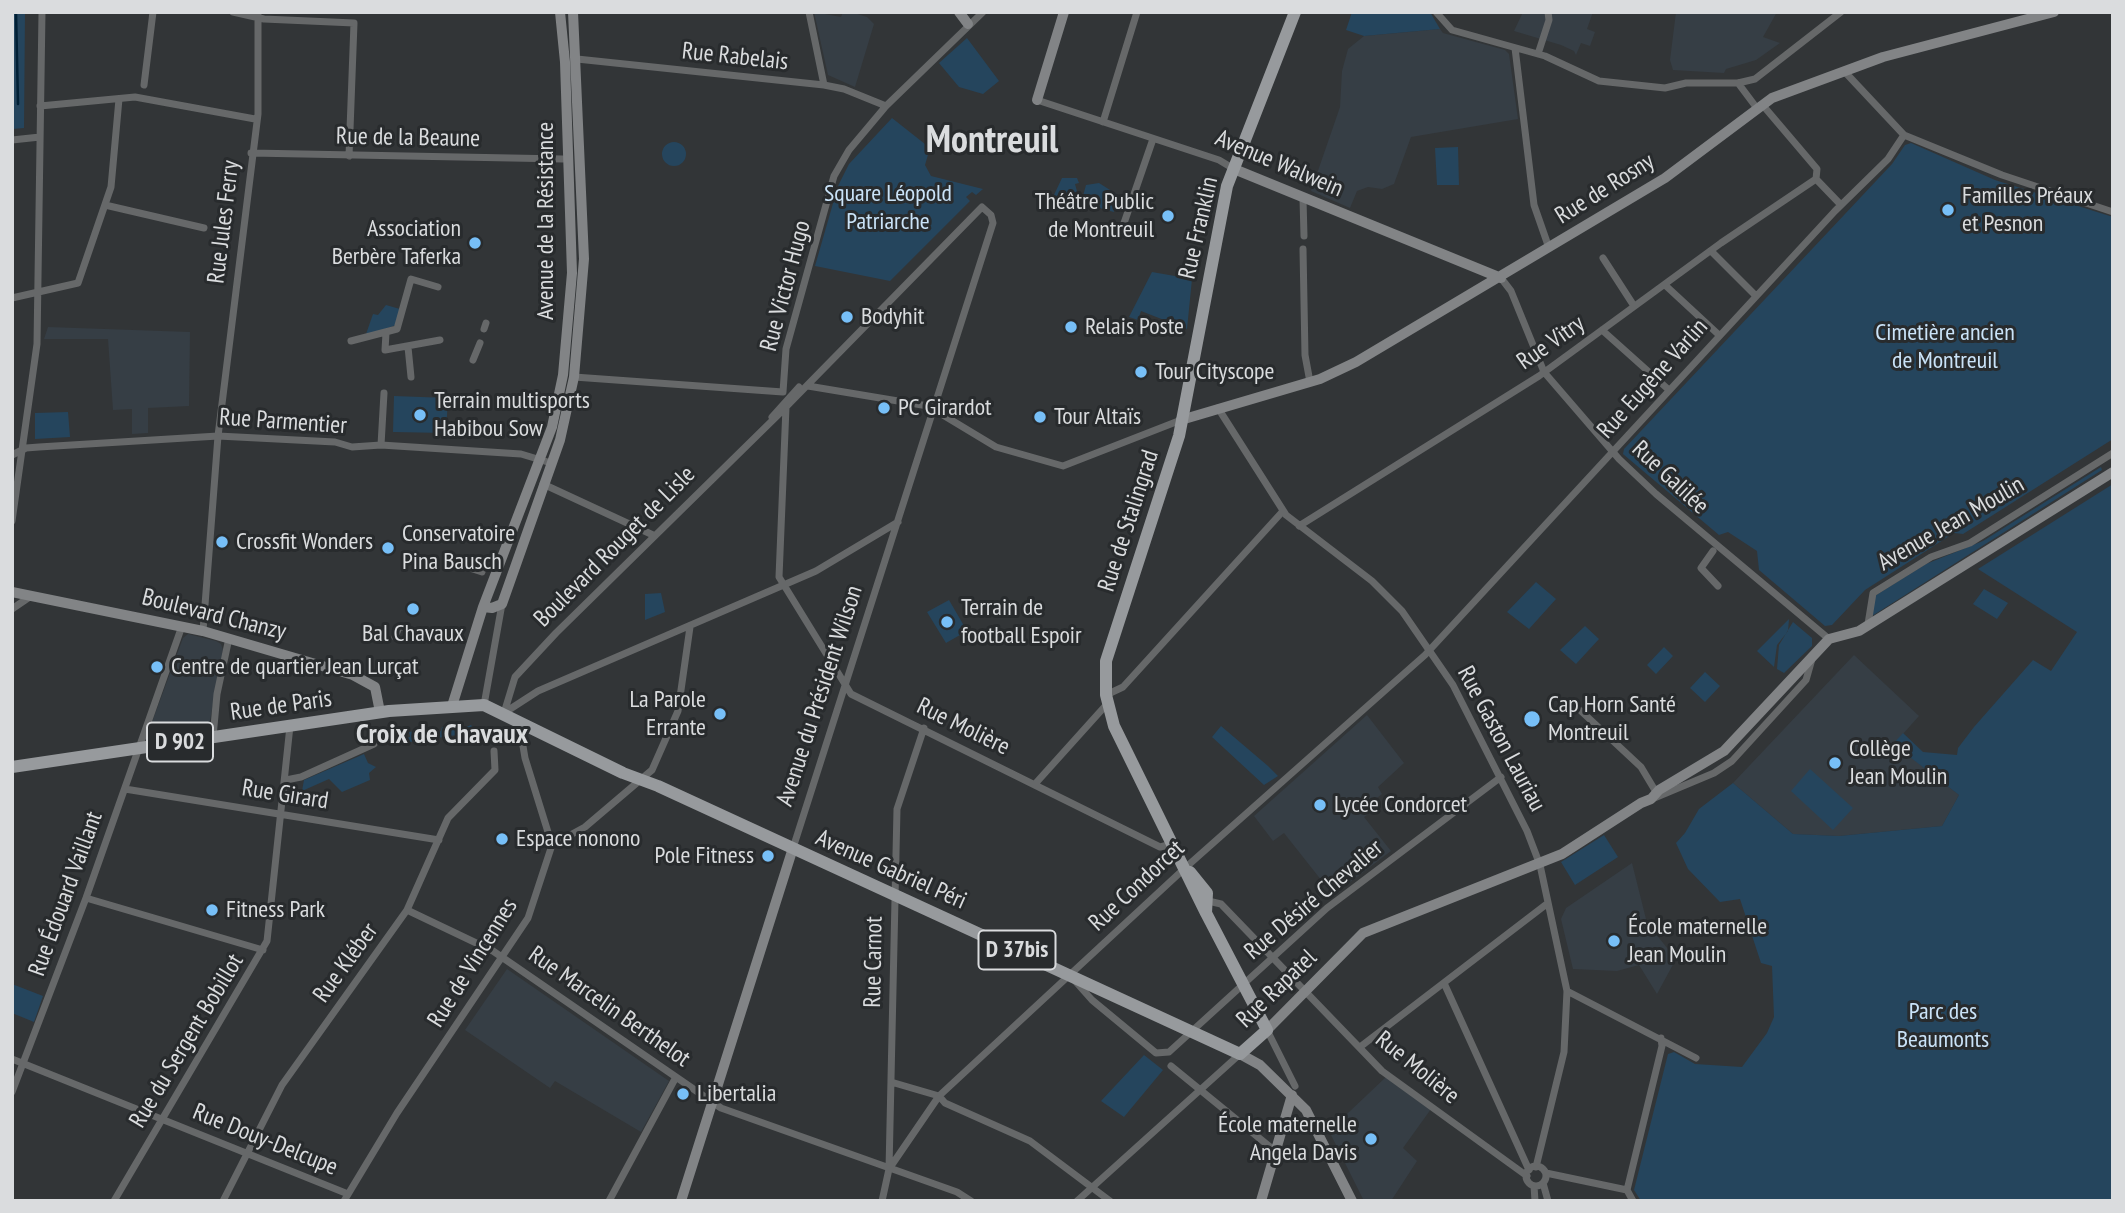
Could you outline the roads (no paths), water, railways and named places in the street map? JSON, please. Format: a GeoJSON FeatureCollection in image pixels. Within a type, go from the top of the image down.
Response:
{"type":"FeatureCollection","features":[{"type":"Feature","properties":{"kind":"main road","name":"Avenue de la Résistance"},"geometry":{"type":"LineString","coordinates":[[452,706],[483,607],[556,411],[571,304],[570,201],[560,12]]}},
{"type":"Feature","properties":{"kind":"main road","name":"Avenue de la Résistance"},"geometry":{"type":"LineString","coordinates":[[502,604],[566,417],[574,377],[584,275],[584,161],[579,60],[573,12]]}},
{"type":"Feature","properties":{"kind":"main road"},"geometry":{"type":"LineString","coordinates":[[959,12],[968,24]]}},
{"type":"Feature","properties":{"kind":"main road"},"geometry":{"type":"LineString","coordinates":[[1037,100],[1064,12]]}},
{"type":"Feature","properties":{"kind":"main road","name":"Rue Franklin"},"geometry":{"type":"LineString","coordinates":[[1181,420],[1227,186],[1295,12]]}},
{"type":"Feature","properties":{"kind":"main road","name":"Rue de Rosny"},"geometry":{"type":"LineString","coordinates":[[1181,420],[1310,382],[1356,362],[1665,178],[1761,108],[1794,88],[1843,70],[2054,12]]}},
{"type":"Feature","properties":{"kind":"main road","name":"Avenue Walwein"},"geometry":{"type":"LineString","coordinates":[[1234,169],[1501,278]]}},
{"type":"Feature","properties":{"kind":"main road","name":"Rue de Stalingrad"},"geometry":{"type":"LineString","coordinates":[[1181,420],[1110,645],[1106,699],[1114,726],[1171,844],[1185,868],[1204,886],[1203,900]]}},
{"type":"Feature","properties":{"kind":"main road","name":"Avenue Jean Moulin"},"geometry":{"type":"LineString","coordinates":[[1829,639],[1851,635],[2113,472]]}},
{"type":"Feature","properties":{"kind":"main road","name":"Boulevard Chanzy"},"geometry":{"type":"LineString","coordinates":[[12,592],[203,631],[371,683],[377,692],[380,712]]}},
{"type":"Feature","properties":{"kind":"main road"},"geometry":{"type":"LineString","coordinates":[[483,607],[492,608],[502,604]]}},
{"type":"Feature","properties":{"kind":"main road"},"geometry":{"type":"LineString","coordinates":[[1539,861],[1562,854],[1724,751],[1829,639]]}},
{"type":"Feature","properties":{"kind":"main road","name":"Avenue Gabriel Péri"},"geometry":{"type":"LineString","coordinates":[[484,705],[622,773],[642,779],[1192,1031],[1261,1065],[1293,1091]]}},
{"type":"Feature","properties":{"kind":"main road","name":"Rue de Paris"},"geometry":{"type":"LineString","coordinates":[[12,767],[380,712],[484,705]]}},
{"type":"Feature","properties":{"kind":"main road","name":"Avenue du Président Wilson"},"geometry":{"type":"LineString","coordinates":[[681,1201],[793,848]]}},
{"type":"Feature","properties":{"kind":"main road","name":"Rue Rapatel"},"geometry":{"type":"LineString","coordinates":[[1240,1054],[1268,1030],[1363,933],[1539,861]]}},
{"type":"Feature","properties":{"kind":"main road"},"geometry":{"type":"LineString","coordinates":[[1203,900],[1206,914],[1268,1030]]}},
{"type":"Feature","properties":{"kind":"main road"},"geometry":{"type":"LineString","coordinates":[[1261,1201],[1293,1091]]}},
{"type":"Feature","properties":{"kind":"main road"},"geometry":{"type":"LineString","coordinates":[[1293,1091],[1306,1110],[1352,1201]]}},
{"type":"Feature","properties":{"kind":"street"},"geometry":{"type":"LineString","coordinates":[[12,521],[37,344],[42,12]]}},
{"type":"Feature","properties":{"kind":"street"},"geometry":{"type":"LineString","coordinates":[[144,85],[153,12]]}},
{"type":"Feature","properties":{"kind":"street"},"geometry":{"type":"LineString","coordinates":[[233,12],[355,23],[349,156]]}},
{"type":"Feature","properties":{"kind":"street"},"geometry":{"type":"LineString","coordinates":[[809,12],[824,85]]}},
{"type":"Feature","properties":{"kind":"street","name":"Rue Victor Hugo"},"geometry":{"type":"LineString","coordinates":[[786,395],[786,349],[834,176],[849,150],[886,106],[983,12]]}},
{"type":"Feature","properties":{"kind":"street"},"geometry":{"type":"LineString","coordinates":[[1102,122],[1137,12]]}},
{"type":"Feature","properties":{"kind":"street"},"geometry":{"type":"LineString","coordinates":[[1436,12],[1450,29],[1538,54],[1599,81],[1665,88],[1686,83],[1738,83],[1755,79],[1841,12]]}},
{"type":"Feature","properties":{"kind":"street"},"geometry":{"type":"LineString","coordinates":[[1538,54],[1549,20],[1548,12]]}},
{"type":"Feature","properties":{"kind":"street","name":"Rue Jules Ferry"},"geometry":{"type":"LineString","coordinates":[[203,631],[218,436],[255,119],[258,114],[258,15]]}},
{"type":"Feature","properties":{"kind":"street"},"geometry":{"type":"LineString","coordinates":[[1515,48],[1534,205],[1549,248]]}},
{"type":"Feature","properties":{"kind":"street","name":"Rue Rabelais"},"geometry":{"type":"LineString","coordinates":[[579,60],[824,85],[844,89],[886,106]]}},
{"type":"Feature","properties":{"kind":"street"},"geometry":{"type":"LineString","coordinates":[[1843,70],[1904,135],[2002,175],[2113,212]]}},
{"type":"Feature","properties":{"kind":"street"},"geometry":{"type":"LineString","coordinates":[[1738,83],[1817,169],[1816,179],[1841,205]]}},
{"type":"Feature","properties":{"kind":"street"},"geometry":{"type":"LineString","coordinates":[[40,106],[135,97],[255,119]]}},
{"type":"Feature","properties":{"kind":"street"},"geometry":{"type":"LineString","coordinates":[[12,298],[78,283],[111,187],[120,99]]}},
{"type":"Feature","properties":{"kind":"street","name":"Avenue Walwein"},"geometry":{"type":"LineString","coordinates":[[1037,100],[1219,160],[1234,169]]}},
{"type":"Feature","properties":{"kind":"street","name":"Rue Eugène Varlin"},"geometry":{"type":"LineString","coordinates":[[1430,650],[1719,335],[1888,159],[1904,135]]}},
{"type":"Feature","properties":{"kind":"street"},"geometry":{"type":"LineString","coordinates":[[12,140],[40,137]]}},
{"type":"Feature","properties":{"kind":"street"},"geometry":{"type":"LineString","coordinates":[[1124,226],[1153,139]]}},
{"type":"Feature","properties":{"kind":"street","name":"Rue de la Beaune"},"geometry":{"type":"LineString","coordinates":[[251,153],[445,159],[563,159]]}},
{"type":"Feature","properties":{"kind":"street","name":"Rue Vitry"},"geometry":{"type":"LineString","coordinates":[[1299,526],[1544,372],[1721,243],[1816,179]]}},
{"type":"Feature","properties":{"kind":"street"},"geometry":{"type":"LineString","coordinates":[[1303,198],[1304,236]]}},
{"type":"Feature","properties":{"kind":"street"},"geometry":{"type":"LineString","coordinates":[[105,205],[204,228]]}},
{"type":"Feature","properties":{"kind":"street","name":"Boulevard Rouget de Lisle"},"geometry":{"type":"LineString","coordinates":[[770,419],[786,395],[816,374],[982,207]]}},
{"type":"Feature","properties":{"kind":"street","name":"Avenue du Président Wilson"},"geometry":{"type":"LineString","coordinates":[[793,848],[993,223],[982,207]]}},
{"type":"Feature","properties":{"kind":"street"},"geometry":{"type":"LineString","coordinates":[[1303,249],[1304,355],[1310,382]]}},
{"type":"Feature","properties":{"kind":"street"},"geometry":{"type":"LineString","coordinates":[[1712,252],[1756,296]]}},
{"type":"Feature","properties":{"kind":"street"},"geometry":{"type":"LineString","coordinates":[[1603,258],[1634,306]]}},
{"type":"Feature","properties":{"kind":"street","name":"Rue Galilée"},"geometry":{"type":"LineString","coordinates":[[1501,278],[1511,291],[1544,372],[1613,452],[1656,494],[1829,639]]}},
{"type":"Feature","properties":{"kind":"street"},"geometry":{"type":"LineString","coordinates":[[351,341],[397,329],[411,279],[438,287]]}},
{"type":"Feature","properties":{"kind":"street"},"geometry":{"type":"LineString","coordinates":[[1665,285],[1719,335]]}},
{"type":"Feature","properties":{"kind":"street"},"geometry":{"type":"LineString","coordinates":[[1602,330],[1669,390]]}},
{"type":"Feature","properties":{"kind":"street"},"geometry":{"type":"LineString","coordinates":[[386,333],[385,350],[440,340]]}},
{"type":"Feature","properties":{"kind":"street"},"geometry":{"type":"LineString","coordinates":[[473,360],[480,343]]}},
{"type":"Feature","properties":{"kind":"street"},"geometry":{"type":"LineString","coordinates":[[408,347],[411,377]]}},
{"type":"Feature","properties":{"kind":"street","name":"Boulevard Rouget de Lisle"},"geometry":{"type":"LineString","coordinates":[[504,713],[515,677],[653,535],[770,419],[808,386],[816,374]]}},
{"type":"Feature","properties":{"kind":"street"},"geometry":{"type":"LineString","coordinates":[[574,377],[786,395]]}},
{"type":"Feature","properties":{"kind":"street"},"geometry":{"type":"LineString","coordinates":[[808,386],[928,406],[996,447],[1062,466],[1181,420]]}},
{"type":"Feature","properties":{"kind":"street"},"geometry":{"type":"LineString","coordinates":[[381,445],[384,393]]}},
{"type":"Feature","properties":{"kind":"street"},"geometry":{"type":"LineString","coordinates":[[783,587],[779,568],[786,407]]}},
{"type":"Feature","properties":{"kind":"street","name":"Rue Gaston Lauriau"},"geometry":{"type":"LineString","coordinates":[[1218,407],[1283,511],[1388,596],[1430,650],[1453,685],[1501,777],[1539,861],[1567,991],[1564,1052],[1531,1171]]}},
{"type":"Feature","properties":{"kind":"street","name":"Rue Parmentier"},"geometry":{"type":"LineString","coordinates":[[12,455],[60,445],[218,436],[335,442],[352,447],[381,445],[430,448],[540,458],[551,463]]}},
{"type":"Feature","properties":{"kind":"street","name":"Avenue Jean Moulin"},"geometry":{"type":"LineString","coordinates":[[1868,624],[1873,593],[1931,557],[1970,543],[2113,453]]}},
{"type":"Feature","properties":{"kind":"street"},"geometry":{"type":"LineString","coordinates":[[543,484],[653,535]]}},
{"type":"Feature","properties":{"kind":"street"},"geometry":{"type":"LineString","coordinates":[[1035,784],[1106,699],[1123,687],[1283,511]]}},
{"type":"Feature","properties":{"kind":"street"},"geometry":{"type":"LineString","coordinates":[[504,713],[538,691],[783,587],[898,522]]}},
{"type":"Feature","properties":{"kind":"street"},"geometry":{"type":"LineString","coordinates":[[1713,551],[1701,568],[1718,586]]}},
{"type":"Feature","properties":{"kind":"street"},"geometry":{"type":"LineString","coordinates":[[448,561],[482,572]]}},
{"type":"Feature","properties":{"kind":"street","name":"Rue Molière"},"geometry":{"type":"LineString","coordinates":[[783,587],[852,694],[1160,847],[1171,844]]}},
{"type":"Feature","properties":{"kind":"street"},"geometry":{"type":"LineString","coordinates":[[12,609],[31,596]]}},
{"type":"Feature","properties":{"kind":"street","name":"Avenue de la Résistance"},"geometry":{"type":"LineString","coordinates":[[484,705],[502,604]]}},
{"type":"Feature","properties":{"kind":"street","name":"Rue Édouard Vaillant"},"geometry":{"type":"LineString","coordinates":[[12,1092],[25,1064],[86,898],[182,626]]}},
{"type":"Feature","properties":{"kind":"street"},"geometry":{"type":"LineString","coordinates":[[395,637],[398,627],[404,627]]}},
{"type":"Feature","properties":{"kind":"street"},"geometry":{"type":"LineString","coordinates":[[526,724],[522,740],[524,758],[552,845],[585,827],[652,770],[674,726],[690,627]]}},
{"type":"Feature","properties":{"kind":"street"},"geometry":{"type":"LineString","coordinates":[[213,737],[217,694],[229,638]]}},
{"type":"Feature","properties":{"kind":"street","name":"Rue Condorcet"},"geometry":{"type":"LineString","coordinates":[[889,1169],[939,1096],[1185,868],[1430,650]]}},
{"type":"Feature","properties":{"kind":"street"},"geometry":{"type":"LineString","coordinates":[[1581,711],[1641,767],[1654,796]]}},
{"type":"Feature","properties":{"kind":"street","name":"Rue du Sergent Bobillot"},"geometry":{"type":"LineString","coordinates":[[114,1201],[267,941],[290,726]]}},
{"type":"Feature","properties":{"kind":"street","name":"Rue Carnot"},"geometry":{"type":"LineString","coordinates":[[882,1201],[889,1169],[897,809],[924,728]]}},
{"type":"Feature","properties":{"kind":"street"},"geometry":{"type":"LineString","coordinates":[[286,780],[301,777],[374,744]]}},
{"type":"Feature","properties":{"kind":"street","name":"Rue Kléber"},"geometry":{"type":"LineString","coordinates":[[223,1201],[282,1085],[407,909],[455,807],[495,770],[494,751]]}},
{"type":"Feature","properties":{"kind":"street","name":"Rue Désiré Chevalier"},"geometry":{"type":"LineString","coordinates":[[1069,974],[1092,1000],[1156,1053],[1169,1052],[1326,908],[1501,777]]}},
{"type":"Feature","properties":{"kind":"street","name":"Rue Girard"},"geometry":{"type":"LineString","coordinates":[[125,789],[439,840]]}},
{"type":"Feature","properties":{"kind":"street","name":"Rue de Vincennes"},"geometry":{"type":"LineString","coordinates":[[346,1198],[397,1113],[504,958],[528,918],[552,845]]}},
{"type":"Feature","properties":{"kind":"street"},"geometry":{"type":"LineString","coordinates":[[86,898],[263,950]]}},
{"type":"Feature","properties":{"kind":"street","name":"Rue Molière"},"geometry":{"type":"LineString","coordinates":[[1203,900],[1221,904],[1382,1071],[1531,1171]]}},
{"type":"Feature","properties":{"kind":"street"},"geometry":{"type":"LineString","coordinates":[[1360,1047],[1548,903]]}},
{"type":"Feature","properties":{"kind":"street","name":"Rue Marcelin Berthelot"},"geometry":{"type":"LineString","coordinates":[[407,909],[504,958],[721,1108],[957,1192],[971,1201]]}},
{"type":"Feature","properties":{"kind":"street"},"geometry":{"type":"LineString","coordinates":[[1444,983],[1531,1171],[1535,1201]]}},
{"type":"Feature","properties":{"kind":"street"},"geometry":{"type":"LineString","coordinates":[[1567,991],[1696,1058]]}},
{"type":"Feature","properties":{"kind":"street"},"geometry":{"type":"LineString","coordinates":[[1268,1030],[1293,1091]]}},
{"type":"Feature","properties":{"kind":"street"},"geometry":{"type":"LineString","coordinates":[[1633,1201],[1627,1190],[1661,1038]]}},
{"type":"Feature","properties":{"kind":"street","name":"Rue Rapatel"},"geometry":{"type":"LineString","coordinates":[[1077,1201],[1240,1054]]}},
{"type":"Feature","properties":{"kind":"street","name":"Rue Douy-Delcupe"},"geometry":{"type":"LineString","coordinates":[[12,1059],[246,1153],[346,1198]]}},
{"type":"Feature","properties":{"kind":"street"},"geometry":{"type":"LineString","coordinates":[[1171,1066],[1275,1151]]}},
{"type":"Feature","properties":{"kind":"street"},"geometry":{"type":"LineString","coordinates":[[609,1201],[676,1077]]}},
{"type":"Feature","properties":{"kind":"street"},"geometry":{"type":"LineString","coordinates":[[891,1082],[939,1096],[945,1103],[1030,1141],[1110,1201]]}},
{"type":"Feature","properties":{"kind":"street"},"geometry":{"type":"LineString","coordinates":[[1531,1171],[1627,1190]]}},
{"type":"Feature","properties":{"kind":"street"},"geometry":{"type":"LineString","coordinates":[[1546,1173],[1543,1184],[1548,1201]]}},
{"type":"Feature","properties":{"kind":"street"},"geometry":{"type":"LineString","coordinates":[[1534,1185],[1543,1184]]}},
{"type":"Feature","properties":{"kind":"waterway"},"geometry":{"type":"LineString","coordinates":[[16,12],[18,104]]}},
{"type":"Feature","properties":{"kind":"place","name":"Familles Préaux et Pesnon"},"geometry":{"type":"Point","coordinates":[1948,210]}},
{"type":"Feature","properties":{"kind":"place","name":"Théâtre Public de Montreuil"},"geometry":{"type":"Point","coordinates":[1168,216]}},
{"type":"Feature","properties":{"kind":"place","name":"Association Berbère Taferka"},"geometry":{"type":"Point","coordinates":[475,243]}},
{"type":"Feature","properties":{"kind":"place","name":"Bodyhit"},"geometry":{"type":"Point","coordinates":[847,317]}},
{"type":"Feature","properties":{"kind":"place","name":"Relais Poste"},"geometry":{"type":"Point","coordinates":[1071,327]}},
{"type":"Feature","properties":{"kind":"place","name":"Tour Cityscope"},"geometry":{"type":"Point","coordinates":[1141,372]}},
{"type":"Feature","properties":{"kind":"place","name":"PC Girardot"},"geometry":{"type":"Point","coordinates":[884,408]}},
{"type":"Feature","properties":{"kind":"place","name":"Terrain multisports Habibou Sow"},"geometry":{"type":"Point","coordinates":[420,415]}},
{"type":"Feature","properties":{"kind":"place","name":"Tour Altaïs"},"geometry":{"type":"Point","coordinates":[1040,417]}},
{"type":"Feature","properties":{"kind":"place","name":"Crossfit Wonders"},"geometry":{"type":"Point","coordinates":[222,542]}},
{"type":"Feature","properties":{"kind":"place","name":"Conservatoire Pina Bausch"},"geometry":{"type":"Point","coordinates":[388,548]}},
{"type":"Feature","properties":{"kind":"place","name":"Bal Chavaux"},"geometry":{"type":"Point","coordinates":[413,609]}},
{"type":"Feature","properties":{"kind":"place","name":"Terrain de football Espoir"},"geometry":{"type":"Point","coordinates":[947,622]}},
{"type":"Feature","properties":{"kind":"place","name":"Centre de quartier Jean Lurçat"},"geometry":{"type":"Point","coordinates":[157,667]}},
{"type":"Feature","properties":{"kind":"place","name":"La Parole Errante"},"geometry":{"type":"Point","coordinates":[720,714]}},
{"type":"Feature","properties":{"kind":"place","name":"Cap Horn Santé Montreuil"},"geometry":{"type":"Point","coordinates":[1532,719]}},
{"type":"Feature","properties":{"kind":"place","name":"Collège Jean Moulin"},"geometry":{"type":"Point","coordinates":[1835,763]}},
{"type":"Feature","properties":{"kind":"place","name":"Lycée Condorcet"},"geometry":{"type":"Point","coordinates":[1320,805]}},
{"type":"Feature","properties":{"kind":"place","name":"Espace nonono"},"geometry":{"type":"Point","coordinates":[502,839]}},
{"type":"Feature","properties":{"kind":"place","name":"Pole Fitness"},"geometry":{"type":"Point","coordinates":[768,856]}},
{"type":"Feature","properties":{"kind":"place","name":"Fitness Park"},"geometry":{"type":"Point","coordinates":[212,910]}},
{"type":"Feature","properties":{"kind":"place","name":"École maternelle Jean Moulin"},"geometry":{"type":"Point","coordinates":[1614,941]}},
{"type":"Feature","properties":{"kind":"place","name":"Libertalia"},"geometry":{"type":"Point","coordinates":[683,1094]}},
{"type":"Feature","properties":{"kind":"place","name":"École maternelle Angela Davis"},"geometry":{"type":"Point","coordinates":[1371,1139]}},
{"type":"Feature","properties":{"kind":"district","name":"Montreuil"},"geometry":{"type":"Point","coordinates":[992,141]}},
{"type":"Feature","properties":{"kind":"district","name":"Croix de Chavaux"},"geometry":{"type":"Point","coordinates":[442,735]}},
{"type":"Feature","properties":{"kind":"park label","name":"Square Léopold Patriarche"},"geometry":{"type":"Point","coordinates":[888,208]}},
{"type":"Feature","properties":{"kind":"park label","name":"Cimetière ancien de Montreuil"},"geometry":{"type":"Point","coordinates":[1945,347]}},
{"type":"Feature","properties":{"kind":"park label","name":"Parc des Beaumonts"},"geometry":{"type":"Point","coordinates":[1943,1026]}}]}
